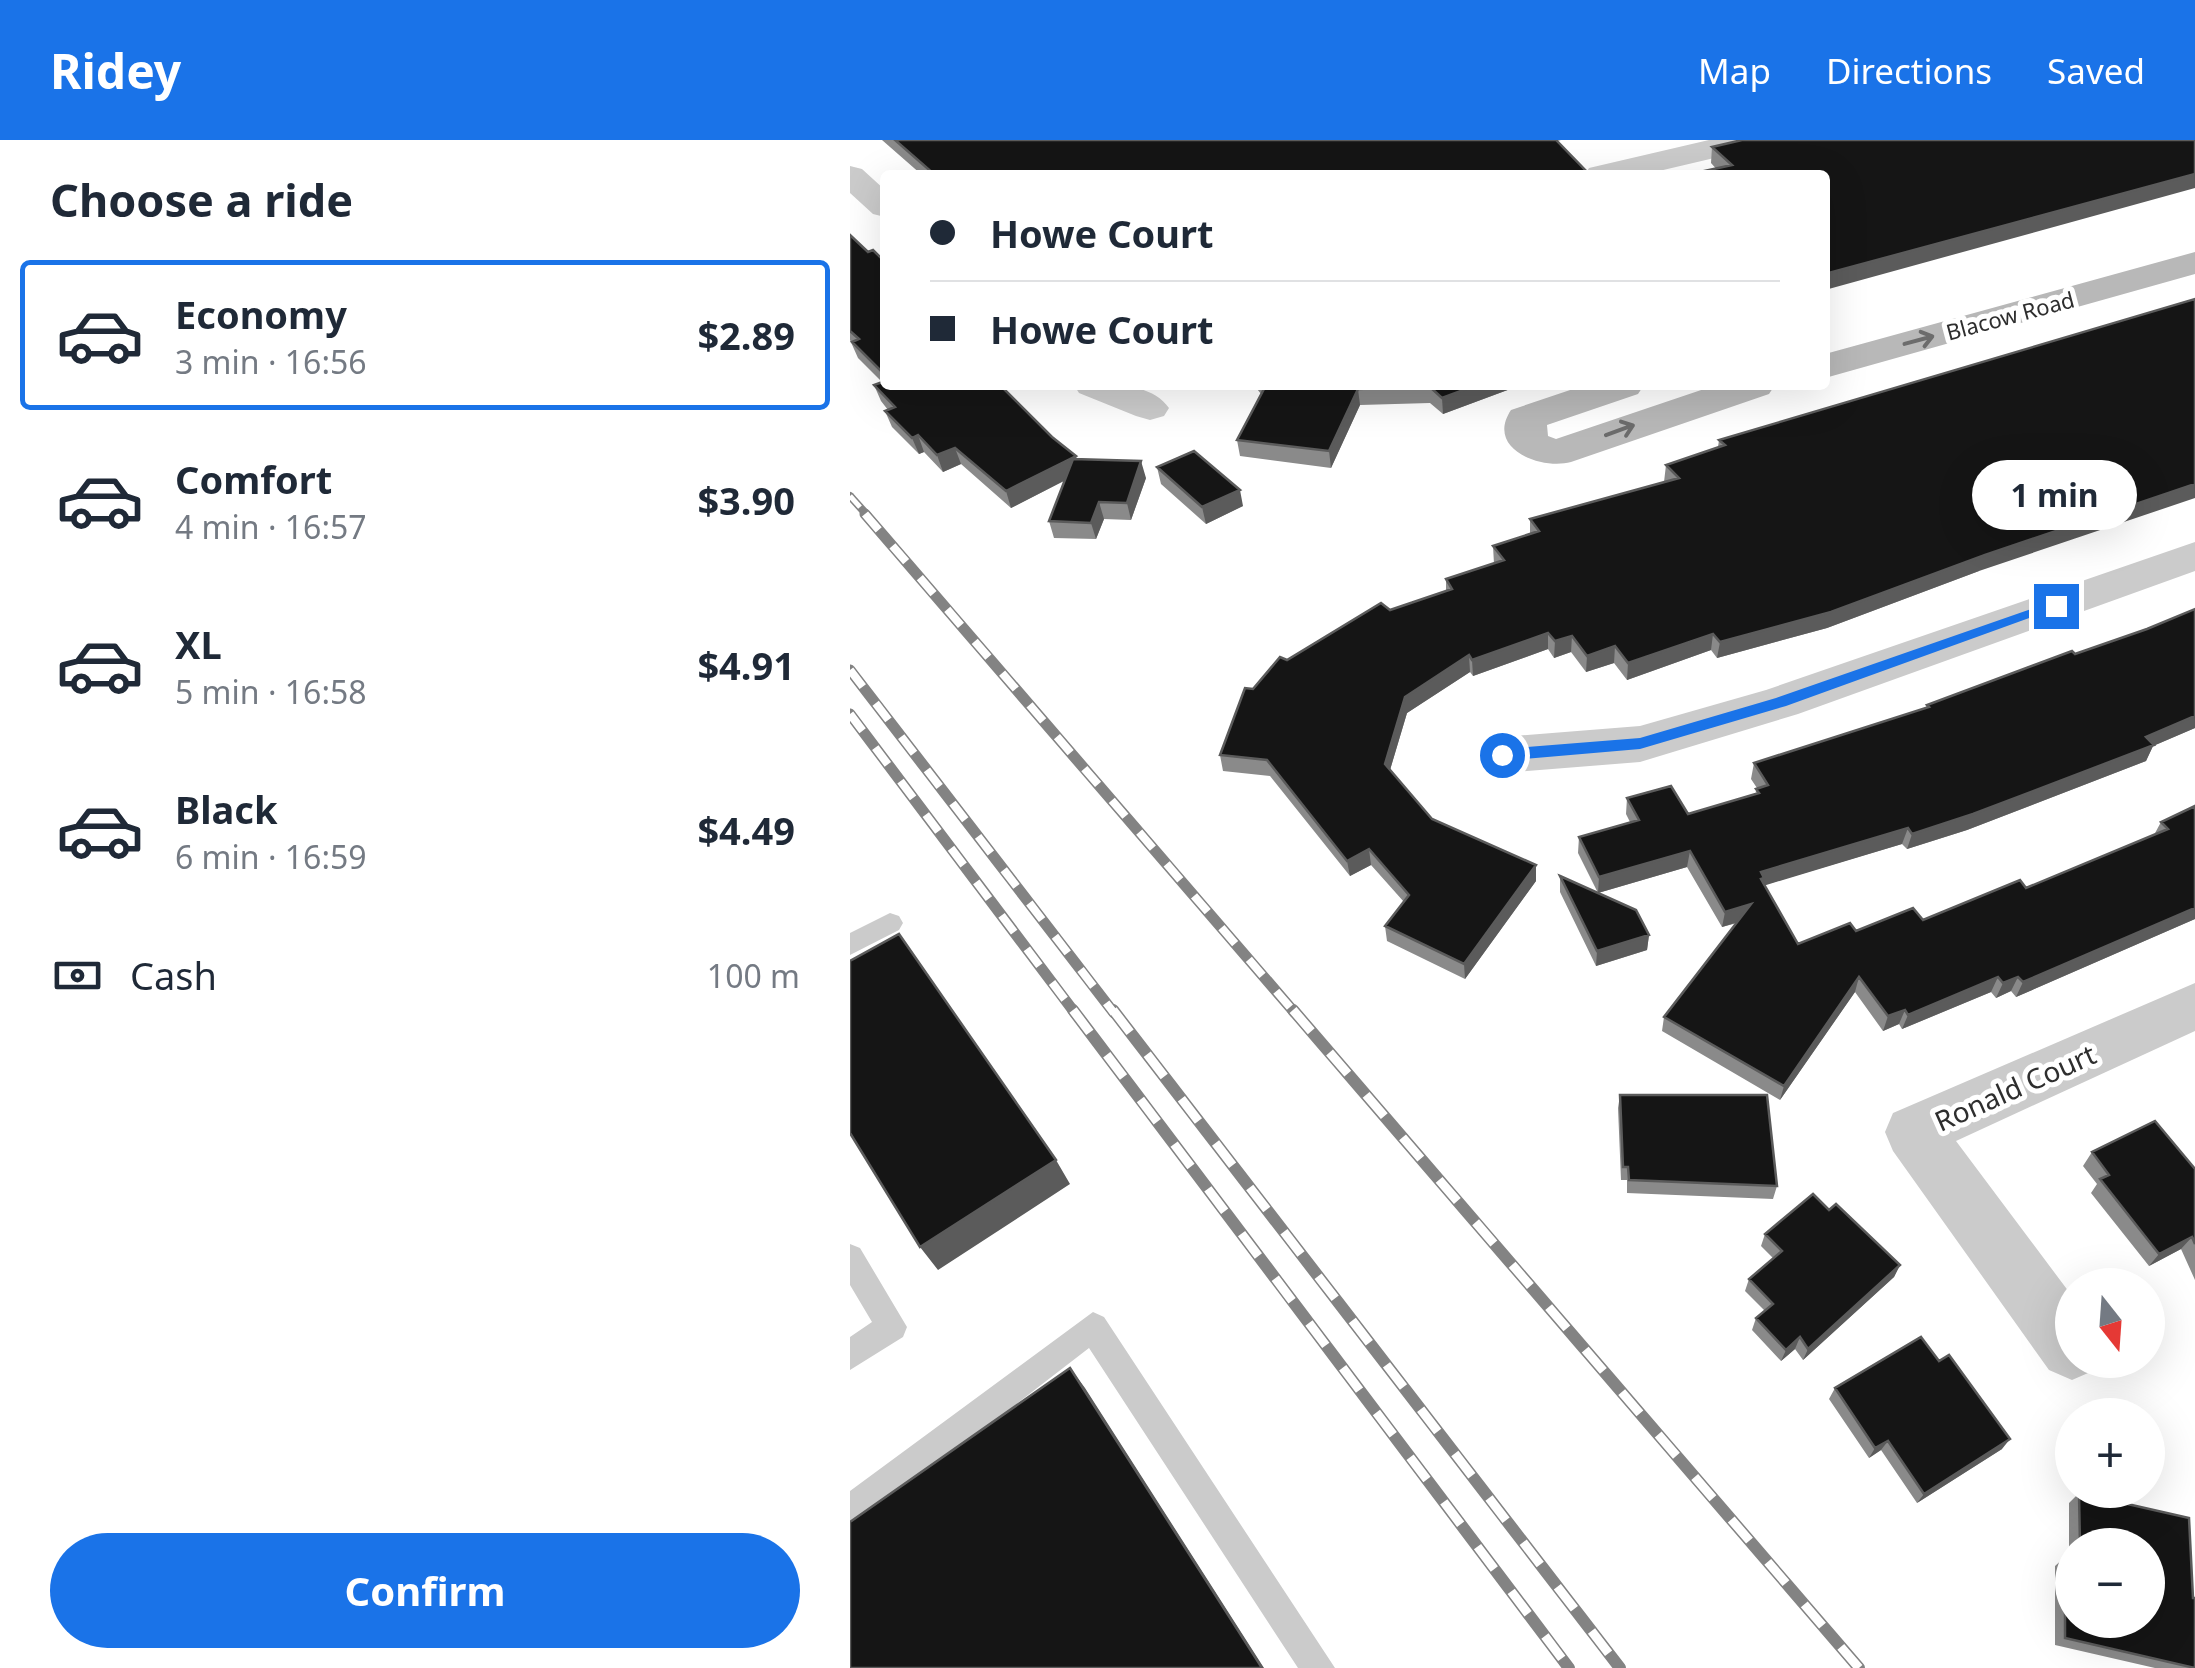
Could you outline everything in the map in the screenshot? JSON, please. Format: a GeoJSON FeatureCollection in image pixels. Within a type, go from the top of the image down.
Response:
{"type":"FeatureCollection","features":[{"type":"Feature","properties":{"kind":"street"},"geometry":{"type":"LineString","coordinates":[[1615,140],[1635,167]]}},
{"type":"Feature","properties":{"kind":"street"},"geometry":{"type":"LineString","coordinates":[[1622,170],[1750,140]]}},
{"type":"Feature","properties":{"kind":"street"},"geometry":{"type":"LineString","coordinates":[[850,176],[880,203]]}},
{"type":"Feature","properties":{"kind":"street","name":"Blacow Road"},"geometry":{"type":"LineString","coordinates":[[1830,365],[2195,264]]}},
{"type":"Feature","properties":{"kind":"street"},"geometry":{"type":"LineString","coordinates":[[1105,390],[1150,408]]}},
{"type":"Feature","properties":{"kind":"street"},"geometry":{"type":"LineString","coordinates":[[1610,390],[1526,419],[1528,443],[1556,453],[1741,390]]}},
{"type":"Feature","properties":{"kind":"street"},"geometry":{"type":"LineString","coordinates":[[1502,755],[1640,744],[1781,702],[2195,556]]}},
{"type":"Feature","properties":{"kind":"street","name":"Ronald Court"},"geometry":{"type":"LineString","coordinates":[[2055,1324],[1914,1132],[2195,1006]]}},
{"type":"Feature","properties":{"kind":"lane"},"geometry":{"type":"LineString","coordinates":[[850,944],[890,923]]}},
{"type":"Feature","properties":{"kind":"lane"},"geometry":{"type":"LineString","coordinates":[[850,1258],[892,1327],[850,1355]]}},
{"type":"Feature","properties":{"kind":"lane"},"geometry":{"type":"LineString","coordinates":[[850,1511],[1093,1328],[1318,1668]]}},
{"type":"Feature","properties":{"kind":"building"},"geometry":{"type":"Polygon","coordinates":[[[895,140],[1556,140],[1585,170],[929,170],[895,140]]]}},
{"type":"Feature","properties":{"kind":"building"},"geometry":{"type":"Polygon","coordinates":[[[1742,140],[2195,140],[2195,174],[1830,273],[1830,170],[1709,170],[1732,165],[1712,147],[1742,140]]]}},
{"type":"Feature","properties":{"kind":"building"},"geometry":{"type":"Polygon","coordinates":[[[850,235],[868,252],[873,250],[880,257],[880,370],[852,342],[859,339],[850,331],[850,235]]]}},
{"type":"Feature","properties":{"kind":"building"},"geometry":{"type":"Polygon","coordinates":[[[2195,299],[2195,484],[1831,612],[1720,642],[1713,634],[1628,663],[1615,646],[1587,656],[1572,636],[1555,641],[1548,633],[1472,660],[1469,655],[1405,697],[1385,764],[1432,819],[1536,865],[1464,964],[1385,926],[1409,895],[1369,849],[1347,861],[1267,760],[1220,755],[1245,688],[1253,689],[1280,657],[1287,660],[1381,603],[1390,610],[1452,589],[1446,579],[1504,560],[1493,546],[1539,531],[1530,519],[1679,478],[1666,465],[1725,445],[1719,440],[2195,299]]]}},
{"type":"Feature","properties":{"kind":"building"},"geometry":{"type":"Polygon","coordinates":[[[880,383],[880,390],[1005,390],[1076,456],[1006,491],[955,448],[937,455],[918,435],[912,438],[885,411],[895,407],[874,385],[880,383]]]}},
{"type":"Feature","properties":{"kind":"building"},"geometry":{"type":"Polygon","coordinates":[[[1263,390],[1358,390],[1329,451],[1237,440],[1263,390]]]}},
{"type":"Feature","properties":{"kind":"building"},"geometry":{"type":"Polygon","coordinates":[[[1433,390],[1464,390],[1442,398],[1433,390]]]}},
{"type":"Feature","properties":{"kind":"building"},"geometry":{"type":"Polygon","coordinates":[[[1194,451],[1240,490],[1202,507],[1157,467],[1194,451]]]}},
{"type":"Feature","properties":{"kind":"building"},"geometry":{"type":"Polygon","coordinates":[[[1073,459],[1141,461],[1127,503],[1099,502],[1091,523],[1049,521],[1073,459]]]}},
{"type":"Feature","properties":{"kind":"building"},"geometry":{"type":"Polygon","coordinates":[[[2195,609],[2195,716],[2146,737],[2154,745],[1973,814],[1912,834],[1908,828],[1761,872],[1761,879],[1798,944],[1850,923],[1856,931],[1913,908],[1923,920],[2020,880],[2026,888],[2168,829],[2161,822],[2195,806],[2195,908],[2023,982],[2018,977],[2003,983],[1998,977],[1908,1015],[1905,1010],[1888,1016],[1859,977],[1784,1086],[1664,1017],[1751,904],[1725,912],[1690,851],[1599,877],[1579,837],[1639,820],[1627,798],[1671,786],[1688,814],[1759,793],[1756,789],[1768,785],[1754,763],[1929,707],[2072,651],[2075,654],[2195,609]]]}},
{"type":"Feature","properties":{"kind":"building"},"geometry":{"type":"Polygon","coordinates":[[[1560,876],[1636,910],[1649,935],[1597,951],[1560,876]]]}},
{"type":"Feature","properties":{"kind":"building"},"geometry":{"type":"Polygon","coordinates":[[[899,934],[1056,1160],[920,1247],[850,1133],[850,961],[899,934]]]}},
{"type":"Feature","properties":{"kind":"building"},"geometry":{"type":"Polygon","coordinates":[[[1620,1095],[1767,1095],[1777,1186],[1629,1180],[1628,1167],[1623,1167],[1620,1095]]]}},
{"type":"Feature","properties":{"kind":"building"},"geometry":{"type":"Polygon","coordinates":[[[2155,1121],[2195,1169],[2195,1244],[2192,1237],[2159,1254],[2100,1179],[2109,1175],[2092,1152],[2155,1121]]]}},
{"type":"Feature","properties":{"kind":"building"},"geometry":{"type":"Polygon","coordinates":[[[1813,1194],[1829,1210],[1836,1204],[1900,1265],[1808,1349],[1800,1337],[1786,1350],[1756,1318],[1773,1304],[1749,1279],[1782,1251],[1765,1234],[1813,1194]]]}},
{"type":"Feature","properties":{"kind":"building"},"geometry":{"type":"Polygon","coordinates":[[[1921,1337],[1939,1361],[1949,1355],[2010,1439],[1924,1494],[1888,1441],[1875,1448],[1835,1388],[1921,1337]]]}},
{"type":"Feature","properties":{"kind":"building"},"geometry":{"type":"Polygon","coordinates":[[[1070,1368],[1262,1668],[850,1668],[850,1522],[1070,1368]]]}},
{"type":"Feature","properties":{"kind":"building"},"geometry":{"type":"Polygon","coordinates":[[[2079,1508],[2145,1508],[2189,1518],[2195,1668],[2065,1638],[2165,1638],[2165,1528],[2080,1528],[2079,1508]]]}},
{"type":"Feature","properties":{"kind":"railway"},"geometry":{"type":"LineString","coordinates":[[850,496],[868,516]]}},
{"type":"Feature","properties":{"kind":"railway"},"geometry":{"type":"LineString","coordinates":[[865,514],[1295,1013]]}},
{"type":"Feature","properties":{"kind":"railway"},"geometry":{"type":"LineString","coordinates":[[850,670],[1114,1013]]}},
{"type":"Feature","properties":{"kind":"railway"},"geometry":{"type":"LineString","coordinates":[[850,714],[1075,1013]]}},
{"type":"Feature","properties":{"kind":"railway"},"geometry":{"type":"LineString","coordinates":[[1073,1010],[1569,1668]]}},
{"type":"Feature","properties":{"kind":"railway"},"geometry":{"type":"LineString","coordinates":[[1113,1010],[1620,1668]]}},
{"type":"Feature","properties":{"kind":"railway"},"geometry":{"type":"LineString","coordinates":[[1293,1010],[1859,1668]]}},
{"type":"Feature","properties":{"kind":"route"},"geometry":{"type":"LineString","coordinates":[[1502,755],[1640,744],[1781,702],[2056,606]]}}]}
